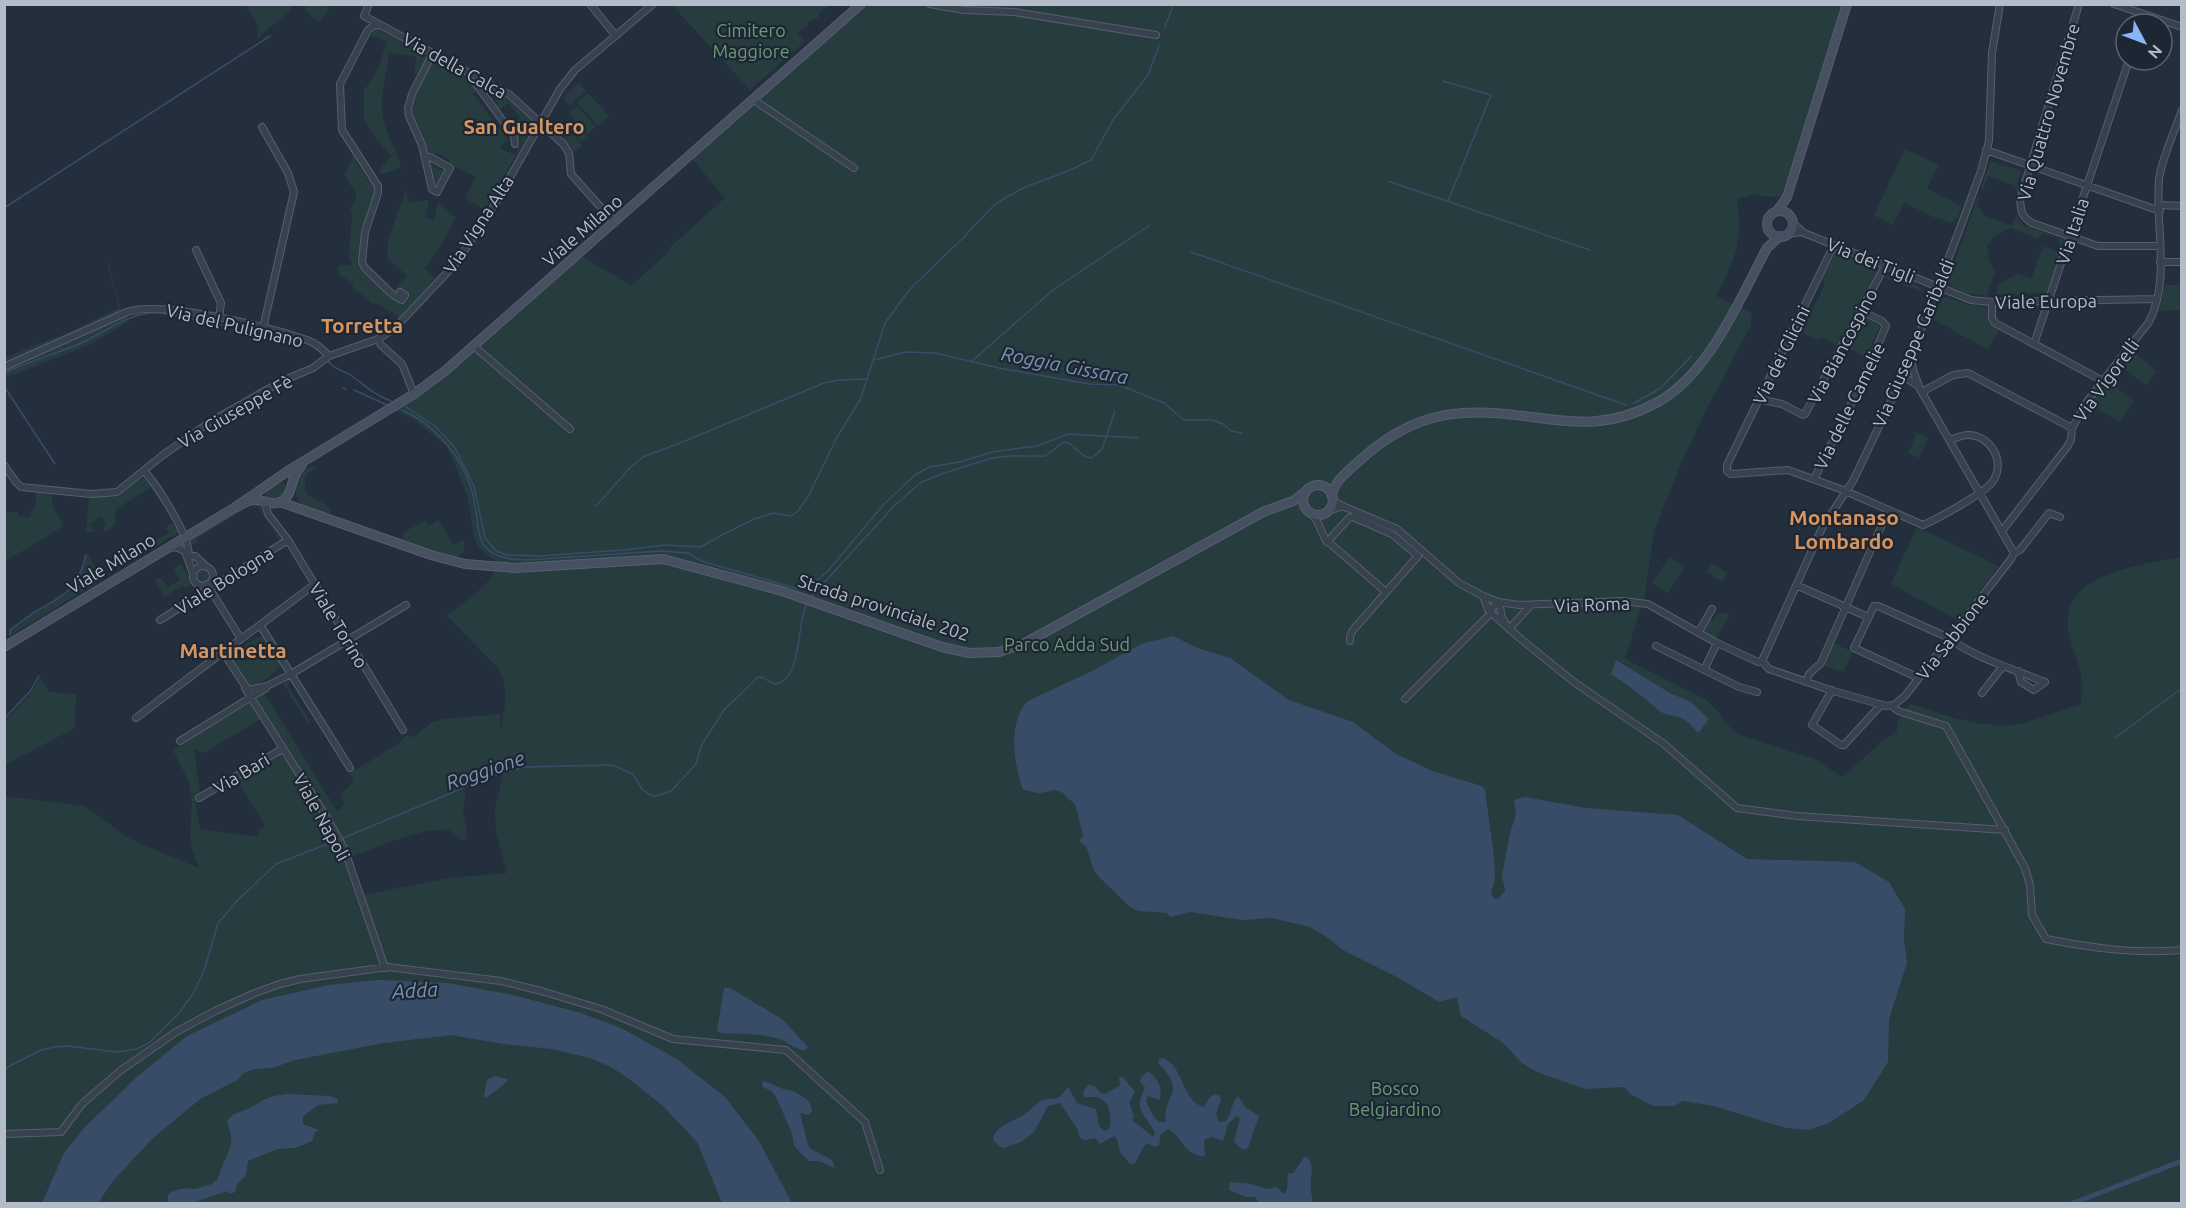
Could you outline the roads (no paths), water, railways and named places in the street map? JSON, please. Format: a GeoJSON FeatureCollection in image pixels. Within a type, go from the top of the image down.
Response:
{"type":"FeatureCollection","features":[{"type":"Feature","properties":{"kind":"street","name":"Via della Calca"},"geometry":{"type":"LineString","coordinates":[[369,4],[364,16],[513,97],[567,150],[572,176],[615,223]]}},
{"type":"Feature","properties":{"kind":"street"},"geometry":{"type":"LineString","coordinates":[[590,4],[616,36]]}},
{"type":"Feature","properties":{"kind":"street","name":"Via Vigna Alta"},"geometry":{"type":"LineString","coordinates":[[378,339],[395,328],[450,271],[492,209],[534,134],[575,70],[653,4]]}},
{"type":"Feature","properties":{"kind":"street","name":"Viale Milano"},"geometry":{"type":"LineString","coordinates":[[4,647],[234,508],[414,394],[475,347],[861,4]]}},
{"type":"Feature","properties":{"kind":"street"},"geometry":{"type":"LineString","coordinates":[[930,4],[964,10],[1014,12],[1156,35]]}},
{"type":"Feature","properties":{"kind":"street","name":"Strada provinciale 202"},"geometry":{"type":"LineString","coordinates":[[1767,248],[1784,235],[1792,223],[1787,213],[1787,197],[1847,4]]}},
{"type":"Feature","properties":{"kind":"street","name":"Via Giuseppe Garibaldi"},"geometry":{"type":"LineString","coordinates":[[1762,661],[1823,525],[1855,477],[1904,374],[1938,287],[1986,150],[1989,133],[1992,53],[2000,4]]}},
{"type":"Feature","properties":{"kind":"street","name":"Via Quattro Novembre"},"geometry":{"type":"LineString","coordinates":[[2070,237],[2025,219],[2021,211],[2020,200],[2079,4]]}},
{"type":"Feature","properties":{"kind":"street"},"geometry":{"type":"LineString","coordinates":[[2114,4],[2138,12]]}},
{"type":"Feature","properties":{"kind":"street"},"geometry":{"type":"LineString","coordinates":[[381,24],[368,30],[341,81],[342,130],[378,186],[378,193],[365,232],[362,262],[393,295],[398,297]]}},
{"type":"Feature","properties":{"kind":"street"},"geometry":{"type":"LineString","coordinates":[[425,156],[450,168],[437,192],[432,189],[425,156],[408,108],[412,94],[433,53]]}},
{"type":"Feature","properties":{"kind":"street","name":"Via Italia"},"geometry":{"type":"LineString","coordinates":[[2034,344],[2125,72]]}},
{"type":"Feature","properties":{"kind":"street"},"geometry":{"type":"LineString","coordinates":[[477,76],[476,84],[514,136],[515,144]]}},
{"type":"Feature","properties":{"kind":"street"},"geometry":{"type":"LineString","coordinates":[[754,100],[854,168]]}},
{"type":"Feature","properties":{"kind":"street","name":"Via Vigorelli"},"geometry":{"type":"LineString","coordinates":[[2002,531],[2067,447],[2071,440],[2072,428],[2088,400],[2154,313],[2160,287],[2159,179],[2181,110]]}},
{"type":"Feature","properties":{"kind":"street"},"geometry":{"type":"LineString","coordinates":[[262,127],[288,173],[294,192],[263,328]]}},
{"type":"Feature","properties":{"kind":"street"},"geometry":{"type":"LineString","coordinates":[[534,134],[540,130],[550,133]]}},
{"type":"Feature","properties":{"kind":"street"},"geometry":{"type":"LineString","coordinates":[[1986,150],[2160,208],[2181,206]]}},
{"type":"Feature","properties":{"kind":"street","name":"Strada provinciale 202"},"geometry":{"type":"LineString","coordinates":[[1327,512],[1334,487],[1346,474],[1389,436],[1416,423],[1439,416],[1478,412],[1568,422],[1594,422],[1617,419],[1660,401],[1683,384],[1714,346],[1767,248],[1770,238],[1767,224],[1769,217],[1777,211],[1787,197]]}},
{"type":"Feature","properties":{"kind":"street"},"geometry":{"type":"LineString","coordinates":[[1777,211],[1787,213]]}},
{"type":"Feature","properties":{"kind":"street","name":"Via dei Tigli"},"geometry":{"type":"LineString","coordinates":[[1792,223],[1804,233]]}},
{"type":"Feature","properties":{"kind":"street"},"geometry":{"type":"LineString","coordinates":[[1769,230],[1774,235],[1784,235]]}},
{"type":"Feature","properties":{"kind":"street","name":"Via dei Tigli"},"geometry":{"type":"LineString","coordinates":[[1784,235],[1795,231],[1804,233],[1938,287]]}},
{"type":"Feature","properties":{"kind":"street"},"geometry":{"type":"LineString","coordinates":[[2070,237],[2098,246],[2160,246]]}},
{"type":"Feature","properties":{"kind":"street","name":"Via dei Glicini"},"geometry":{"type":"LineString","coordinates":[[1814,479],[1784,470],[1729,474],[1726,470],[1834,245]]}},
{"type":"Feature","properties":{"kind":"street"},"geometry":{"type":"LineString","coordinates":[[196,250],[221,303],[219,318]]}},
{"type":"Feature","properties":{"kind":"street"},"geometry":{"type":"LineString","coordinates":[[2160,262],[2181,262]]}},
{"type":"Feature","properties":{"kind":"street","name":"Via Biancospino"},"geometry":{"type":"LineString","coordinates":[[1759,399],[1782,404],[1805,414],[1885,266]]}},
{"type":"Feature","properties":{"kind":"street","name":"Viale Europa"},"geometry":{"type":"LineString","coordinates":[[1938,287],[1971,300],[1992,302],[2157,299]]}},
{"type":"Feature","properties":{"kind":"street"},"geometry":{"type":"LineString","coordinates":[[1992,302],[1994,321],[2103,381]]}},
{"type":"Feature","properties":{"kind":"street","name":"Via del Pulignano"},"geometry":{"type":"LineString","coordinates":[[4,367],[136,309],[154,308],[219,318],[308,340],[329,356]]}},
{"type":"Feature","properties":{"kind":"street","name":"Via delle Camelie"},"geometry":{"type":"LineString","coordinates":[[1814,479],[1862,384],[1886,326],[1882,321],[1862,311]]}},
{"type":"Feature","properties":{"kind":"street"},"geometry":{"type":"LineString","coordinates":[[378,339],[381,345],[402,364],[414,394]]}},
{"type":"Feature","properties":{"kind":"street","name":"Via Giuseppe Fè"},"geometry":{"type":"LineString","coordinates":[[4,465],[21,487],[91,494],[119,491],[210,422],[281,381],[313,368],[329,356],[378,339]]}},
{"type":"Feature","properties":{"kind":"street"},"geometry":{"type":"LineString","coordinates":[[475,347],[570,429]]}},
{"type":"Feature","properties":{"kind":"street"},"geometry":{"type":"LineString","coordinates":[[1912,354],[1914,375],[1921,391]]}},
{"type":"Feature","properties":{"kind":"street"},"geometry":{"type":"LineString","coordinates":[[1914,375],[1910,372],[1904,374],[1916,383],[1921,391],[2014,553]]}},
{"type":"Feature","properties":{"kind":"street"},"geometry":{"type":"LineString","coordinates":[[1921,391],[1953,375],[1968,373],[2072,428]]}},
{"type":"Feature","properties":{"kind":"street"},"geometry":{"type":"LineString","coordinates":[[1897,388],[1904,381],[1909,380]]}},
{"type":"Feature","properties":{"kind":"street"},"geometry":{"type":"LineString","coordinates":[[1814,479],[1923,525],[1980,493],[1991,484],[1997,473],[1998,460],[1994,449],[1985,441],[1974,436],[1963,435],[1950,440]]}},
{"type":"Feature","properties":{"kind":"street","name":"Viale Milano"},"geometry":{"type":"LineString","coordinates":[[234,508],[251,500],[278,503],[287,497],[295,474],[310,459]]}},
{"type":"Feature","properties":{"kind":"street"},"geometry":{"type":"LineString","coordinates":[[144,471],[175,516],[190,550],[188,557]]}},
{"type":"Feature","properties":{"kind":"street","name":"Strada provinciale 202"},"geometry":{"type":"LineString","coordinates":[[278,503],[308,511],[456,562],[497,567],[663,559],[771,588],[942,647],[978,654],[999,652],[1025,643],[1263,513],[1286,504],[1311,487],[1332,483],[1346,474]]}},
{"type":"Feature","properties":{"kind":"street"},"geometry":{"type":"LineString","coordinates":[[265,502],[263,493],[272,482],[286,481],[296,502],[308,511]]}},
{"type":"Feature","properties":{"kind":"street"},"geometry":{"type":"LineString","coordinates":[[1319,485],[1328,490],[1332,498]]}},
{"type":"Feature","properties":{"kind":"street"},"geometry":{"type":"LineString","coordinates":[[1305,492],[1303,500],[1319,526],[1322,536],[1386,592]]}},
{"type":"Feature","properties":{"kind":"street","name":"Via Roma"},"geometry":{"type":"LineString","coordinates":[[1332,498],[1336,503],[1397,529],[1459,583],[1500,605],[1507,603],[1531,605],[1623,602],[1652,605],[1717,643],[1758,662],[1762,661],[1767,668],[1880,706]]}},
{"type":"Feature","properties":{"kind":"street","name":"Viale Torino"},"geometry":{"type":"LineString","coordinates":[[265,502],[267,510],[288,540],[403,730]]}},
{"type":"Feature","properties":{"kind":"street"},"geometry":{"type":"LineString","coordinates":[[274,520],[272,512],[278,503]]}},
{"type":"Feature","properties":{"kind":"street"},"geometry":{"type":"LineString","coordinates":[[1286,504],[1298,504],[1309,511],[1327,512],[1344,506]]}},
{"type":"Feature","properties":{"kind":"street"},"geometry":{"type":"LineString","coordinates":[[1806,682],[1812,671],[1821,663],[1888,511]]}},
{"type":"Feature","properties":{"kind":"street"},"geometry":{"type":"LineString","coordinates":[[1319,526],[1327,512]]}},
{"type":"Feature","properties":{"kind":"street","name":"Via Sabbione"},"geometry":{"type":"LineString","coordinates":[[1892,706],[1902,700],[2014,553],[2020,550],[2049,513],[2060,517]]}},
{"type":"Feature","properties":{"kind":"street"},"geometry":{"type":"LineString","coordinates":[[1327,542],[1351,517],[1385,530],[1402,541],[1418,556],[1353,630],[1350,641]]}},
{"type":"Feature","properties":{"kind":"street","name":"Viale Bologna"},"geometry":{"type":"LineString","coordinates":[[160,620],[208,587],[288,540]]}},
{"type":"Feature","properties":{"kind":"street"},"geometry":{"type":"LineString","coordinates":[[168,548],[183,549],[188,557],[196,583],[208,587],[241,639]]}},
{"type":"Feature","properties":{"kind":"street"},"geometry":{"type":"LineString","coordinates":[[188,557],[195,556],[208,568],[212,575],[208,587]]}},
{"type":"Feature","properties":{"kind":"street"},"geometry":{"type":"LineString","coordinates":[[193,574],[199,567],[208,568]]}},
{"type":"Feature","properties":{"kind":"street"},"geometry":{"type":"LineString","coordinates":[[136,718],[315,584]]}},
{"type":"Feature","properties":{"kind":"street"},"geometry":{"type":"LineString","coordinates":[[1796,585],[1868,617]]}},
{"type":"Feature","properties":{"kind":"street"},"geometry":{"type":"LineString","coordinates":[[1483,596],[1491,613],[1574,682],[1664,744],[1737,808],[1797,816],[2005,830]]}},
{"type":"Feature","properties":{"kind":"street"},"geometry":{"type":"LineString","coordinates":[[180,741],[405,605]]}},
{"type":"Feature","properties":{"kind":"street"},"geometry":{"type":"LineString","coordinates":[[1405,699],[1491,613],[1493,607],[1500,605],[1502,618],[1509,628]]}},
{"type":"Feature","properties":{"kind":"street"},"geometry":{"type":"LineString","coordinates":[[1509,628],[1531,605]]}},
{"type":"Feature","properties":{"kind":"street"},"geometry":{"type":"LineString","coordinates":[[1919,678],[1854,648],[1874,606],[2003,666],[2018,671],[2045,682],[2034,690],[2021,682],[2018,671]]}},
{"type":"Feature","properties":{"kind":"street"},"geometry":{"type":"LineString","coordinates":[[1698,633],[1712,609]]}},
{"type":"Feature","properties":{"kind":"street"},"geometry":{"type":"LineString","coordinates":[[260,625],[350,768]]}},
{"type":"Feature","properties":{"kind":"street"},"geometry":{"type":"LineString","coordinates":[[1704,670],[1717,643]]}},
{"type":"Feature","properties":{"kind":"street"},"geometry":{"type":"LineString","coordinates":[[1656,646],[1739,687],[1757,692]]}},
{"type":"Feature","properties":{"kind":"street","name":"Viale Napoli"},"geometry":{"type":"LineString","coordinates":[[223,652],[339,840],[385,968]]}},
{"type":"Feature","properties":{"kind":"street"},"geometry":{"type":"LineString","coordinates":[[1982,693],[2003,666]]}},
{"type":"Feature","properties":{"kind":"street"},"geometry":{"type":"LineString","coordinates":[[245,688],[249,690],[270,685]]}},
{"type":"Feature","properties":{"kind":"street"},"geometry":{"type":"LineString","coordinates":[[1832,690],[1812,725],[1841,745],[1844,745],[1880,706],[1892,706],[1898,711],[1946,726],[2025,868],[2030,885],[2032,915],[2046,939],[2142,953],[2181,950]]}},
{"type":"Feature","properties":{"kind":"street"},"geometry":{"type":"LineString","coordinates":[[257,706],[255,699],[259,693]]}},
{"type":"Feature","properties":{"kind":"street","name":"Via Bari"},"geometry":{"type":"LineString","coordinates":[[199,798],[282,748]]}},
{"type":"Feature","properties":{"kind":"street"},"geometry":{"type":"LineString","coordinates":[[4,1134],[61,1132],[82,1104],[120,1071],[176,1032],[255,993],[300,979],[385,968],[501,981],[601,1009],[673,1039],[786,1050],[865,1122],[880,1170]]}},
{"type":"Feature","properties":{"kind":"water"},"geometry":{"type":"Polygon","coordinates":[[[1173,636],[1195,647],[1230,658],[1289,700],[1353,722],[1396,754],[1435,772],[1482,786],[1485,790],[1494,857],[1495,879],[1491,894],[1495,899],[1505,891],[1502,875],[1516,815],[1514,800],[1525,797],[1586,808],[1678,815],[1747,859],[1855,862],[1889,882],[1905,909],[1904,939],[1907,963],[1889,1019],[1888,1062],[1864,1100],[1829,1123],[1809,1130],[1786,1128],[1714,1106],[1683,1101],[1674,1106],[1653,1106],[1632,1095],[1624,1087],[1585,1089],[1537,1072],[1522,1063],[1503,1043],[1461,1016],[1457,997],[1439,1002],[1397,977],[1343,950],[1310,927],[1272,918],[1243,920],[1190,912],[1170,917],[1167,913],[1139,911],[1130,907],[1094,871],[1086,846],[1079,841],[1083,835],[1075,804],[1057,790],[1039,793],[1023,790],[1015,756],[1015,731],[1021,710],[1028,701],[1092,671],[1141,644],[1173,636]]]}},
{"type":"Feature","properties":{"kind":"water"},"geometry":{"type":"Polygon","coordinates":[[[1616,660],[1670,693],[1691,702],[1709,719],[1697,732],[1686,720],[1662,712],[1611,674],[1616,660]]]}},
{"type":"Feature","properties":{"kind":"water","name":"Adda"},"geometry":{"type":"Polygon","coordinates":[[[378,980],[448,983],[513,995],[581,1013],[621,1028],[677,1059],[725,1097],[759,1141],[792,1203],[722,1203],[697,1142],[663,1106],[611,1067],[590,1058],[552,1049],[451,1035],[384,1043],[295,1060],[272,1068],[255,1069],[243,1073],[239,1079],[202,1098],[152,1139],[113,1181],[98,1203],[42,1203],[64,1153],[85,1127],[138,1076],[187,1036],[262,1000],[329,985],[378,980]]]}},
{"type":"Feature","properties":{"kind":"water"},"geometry":{"type":"Polygon","coordinates":[[[724,988],[730,988],[782,1019],[808,1047],[802,1050],[779,1039],[717,1031],[724,988]]]}},
{"type":"Feature","properties":{"kind":"water"},"geometry":{"type":"Polygon","coordinates":[[[1163,1058],[1170,1062],[1191,1098],[1197,1104],[1204,1107],[1210,1097],[1215,1094],[1220,1096],[1221,1100],[1216,1114],[1219,1122],[1226,1121],[1238,1096],[1245,1107],[1259,1116],[1248,1148],[1243,1150],[1234,1142],[1240,1119],[1237,1116],[1228,1124],[1223,1141],[1212,1137],[1204,1140],[1205,1155],[1196,1155],[1191,1152],[1168,1129],[1161,1134],[1159,1145],[1156,1147],[1146,1143],[1135,1163],[1130,1164],[1120,1152],[1118,1141],[1114,1136],[1100,1144],[1095,1138],[1084,1140],[1079,1137],[1078,1130],[1060,1103],[1048,1106],[1034,1132],[1021,1142],[1003,1148],[993,1138],[999,1129],[1025,1114],[1041,1101],[1059,1097],[1068,1087],[1077,1103],[1096,1109],[1099,1126],[1104,1131],[1109,1129],[1110,1116],[1106,1104],[1097,1097],[1084,1097],[1083,1093],[1088,1085],[1095,1086],[1105,1094],[1120,1086],[1119,1078],[1123,1077],[1135,1092],[1129,1102],[1134,1116],[1132,1120],[1152,1136],[1155,1134],[1140,1106],[1145,1087],[1140,1082],[1141,1077],[1148,1071],[1157,1080],[1161,1092],[1159,1100],[1148,1096],[1146,1101],[1154,1117],[1159,1122],[1166,1122],[1165,1114],[1173,1088],[1172,1081],[1158,1063],[1159,1059],[1163,1058]]]}},
{"type":"Feature","properties":{"kind":"water"},"geometry":{"type":"Polygon","coordinates":[[[495,1076],[507,1079],[507,1082],[486,1098],[484,1097],[487,1080],[495,1076]]]}},
{"type":"Feature","properties":{"kind":"water"},"geometry":{"type":"Polygon","coordinates":[[[764,1081],[793,1091],[808,1100],[812,1112],[808,1115],[800,1113],[808,1145],[811,1149],[832,1160],[835,1168],[819,1161],[809,1161],[794,1146],[792,1133],[776,1097],[762,1086],[764,1081]]]}},
{"type":"Feature","properties":{"kind":"water"},"geometry":{"type":"Polygon","coordinates":[[[289,1094],[329,1096],[338,1099],[338,1103],[318,1105],[303,1116],[303,1124],[319,1130],[315,1132],[312,1141],[295,1148],[277,1149],[248,1161],[246,1175],[237,1184],[235,1192],[230,1194],[227,1191],[192,1203],[168,1203],[168,1195],[174,1191],[185,1188],[195,1189],[212,1184],[217,1180],[231,1145],[227,1121],[231,1116],[270,1097],[289,1094]]]}},
{"type":"Feature","properties":{"kind":"water"},"geometry":{"type":"Polygon","coordinates":[[[1305,1156],[1312,1167],[1312,1203],[1259,1203],[1255,1197],[1246,1197],[1229,1190],[1230,1182],[1252,1184],[1267,1189],[1277,1187],[1283,1194],[1287,1190],[1288,1173],[1293,1173],[1305,1156]]]}},
{"type":"Feature","properties":{"kind":"waterway"},"geometry":{"type":"LineString","coordinates":[[1165,26],[1174,4]]}},
{"type":"Feature","properties":{"kind":"waterway"},"geometry":{"type":"LineString","coordinates":[[4,208],[270,36]]}},
{"type":"Feature","properties":{"kind":"waterway"},"geometry":{"type":"LineString","coordinates":[[596,506],[643,457],[824,383],[867,379],[885,323],[910,289],[995,204],[1023,188],[1091,160],[1113,120],[1148,75],[1159,46]]}},
{"type":"Feature","properties":{"kind":"waterway"},"geometry":{"type":"LineString","coordinates":[[1443,81],[1491,95],[1448,201]]}},
{"type":"Feature","properties":{"kind":"waterway"},"geometry":{"type":"LineString","coordinates":[[1388,181],[1590,250]]}},
{"type":"Feature","properties":{"kind":"waterway"},"geometry":{"type":"LineString","coordinates":[[972,361],[1053,290],[1150,225]]}},
{"type":"Feature","properties":{"kind":"waterway"},"geometry":{"type":"LineString","coordinates":[[1191,252],[1626,405]]}},
{"type":"Feature","properties":{"kind":"waterway"},"geometry":{"type":"LineString","coordinates":[[4,373],[79,344],[118,323],[149,313],[161,313],[272,335]]}},
{"type":"Feature","properties":{"kind":"waterway","name":"Roggia Gissara"},"geometry":{"type":"LineString","coordinates":[[874,360],[905,352],[935,353],[999,368],[1089,384],[1119,385],[1164,403],[1184,420],[1212,420],[1223,424],[1231,431],[1242,433]]}},
{"type":"Feature","properties":{"kind":"waterway"},"geometry":{"type":"LineString","coordinates":[[1634,403],[1661,388],[1691,356]]}},
{"type":"Feature","properties":{"kind":"waterway"},"geometry":{"type":"LineString","coordinates":[[328,361],[335,368],[349,374],[373,392],[391,401]]}},
{"type":"Feature","properties":{"kind":"waterway"},"geometry":{"type":"LineString","coordinates":[[406,407],[436,427],[455,448],[474,486],[485,538],[495,550],[506,555],[540,556],[666,545],[701,547],[754,519],[773,513],[791,516],[798,511],[808,497],[836,439],[860,400],[867,380]]}},
{"type":"Feature","properties":{"kind":"waterway"},"geometry":{"type":"LineString","coordinates":[[4,386],[55,464]]}},
{"type":"Feature","properties":{"kind":"waterway"},"geometry":{"type":"LineString","coordinates":[[354,390],[389,406]]}},
{"type":"Feature","properties":{"kind":"waterway"},"geometry":{"type":"LineString","coordinates":[[402,410],[435,432],[453,452],[471,488],[481,539],[486,548],[494,554],[526,560],[662,551],[688,553],[701,561],[799,589],[807,588],[828,571],[883,505],[915,475],[929,467],[960,462],[992,452],[1037,446],[1068,434],[1138,438]]}},
{"type":"Feature","properties":{"kind":"waterway","name":"Roggione"},"geometry":{"type":"LineString","coordinates":[[812,596],[894,506],[920,483],[992,458],[1045,456],[1064,442],[1072,445],[1084,456],[1092,458],[1102,449],[1115,411]]}},
{"type":"Feature","properties":{"kind":"waterway"},"geometry":{"type":"LineString","coordinates":[[10,635],[10,630],[70,589],[79,575],[86,555]]}},
{"type":"Feature","properties":{"kind":"waterway","name":"Roggione"},"geometry":{"type":"LineString","coordinates":[[343,838],[487,778],[523,767],[612,765],[633,774],[642,789],[650,795],[656,796],[671,791],[696,764],[701,746],[724,710],[757,678],[761,677],[775,684],[784,680],[790,672],[795,662],[807,603]]}},
{"type":"Feature","properties":{"kind":"waterway"},"geometry":{"type":"LineString","coordinates":[[4,719],[31,690],[39,676]]}},
{"type":"Feature","properties":{"kind":"waterway"},"geometry":{"type":"LineString","coordinates":[[2115,738],[2182,688]]}},
{"type":"Feature","properties":{"kind":"waterway","name":"Roggione"},"geometry":{"type":"LineString","coordinates":[[4,1069],[41,1050],[54,1047],[68,1046],[117,1052],[137,1049],[149,1043],[179,1013],[193,994],[204,971],[218,923],[238,900],[276,864],[338,840]]}},
{"type":"Feature","properties":{"kind":"waterway"},"geometry":{"type":"LineString","coordinates":[[2071,1204],[2182,1161]]}},
{"type":"Feature","properties":{"kind":"district","name":"San Gualtero"},"geometry":{"type":"Point","coordinates":[524,126]}},
{"type":"Feature","properties":{"kind":"district","name":"Torretta"},"geometry":{"type":"Point","coordinates":[362,325]}},
{"type":"Feature","properties":{"kind":"district","name":"Montanaso Lombardo"},"geometry":{"type":"Point","coordinates":[1844,529]}},
{"type":"Feature","properties":{"kind":"district","name":"Martinetta"},"geometry":{"type":"Point","coordinates":[233,650]}},
{"type":"Feature","properties":{"kind":"park label","name":"Cimitero Maggiore"},"geometry":{"type":"Point","coordinates":[751,40]}},
{"type":"Feature","properties":{"kind":"park label","name":"Parco Adda Sud"},"geometry":{"type":"Point","coordinates":[1067,644]}},
{"type":"Feature","properties":{"kind":"park label","name":"Bosco Belgiardino"},"geometry":{"type":"Point","coordinates":[1395,1098]}}]}
